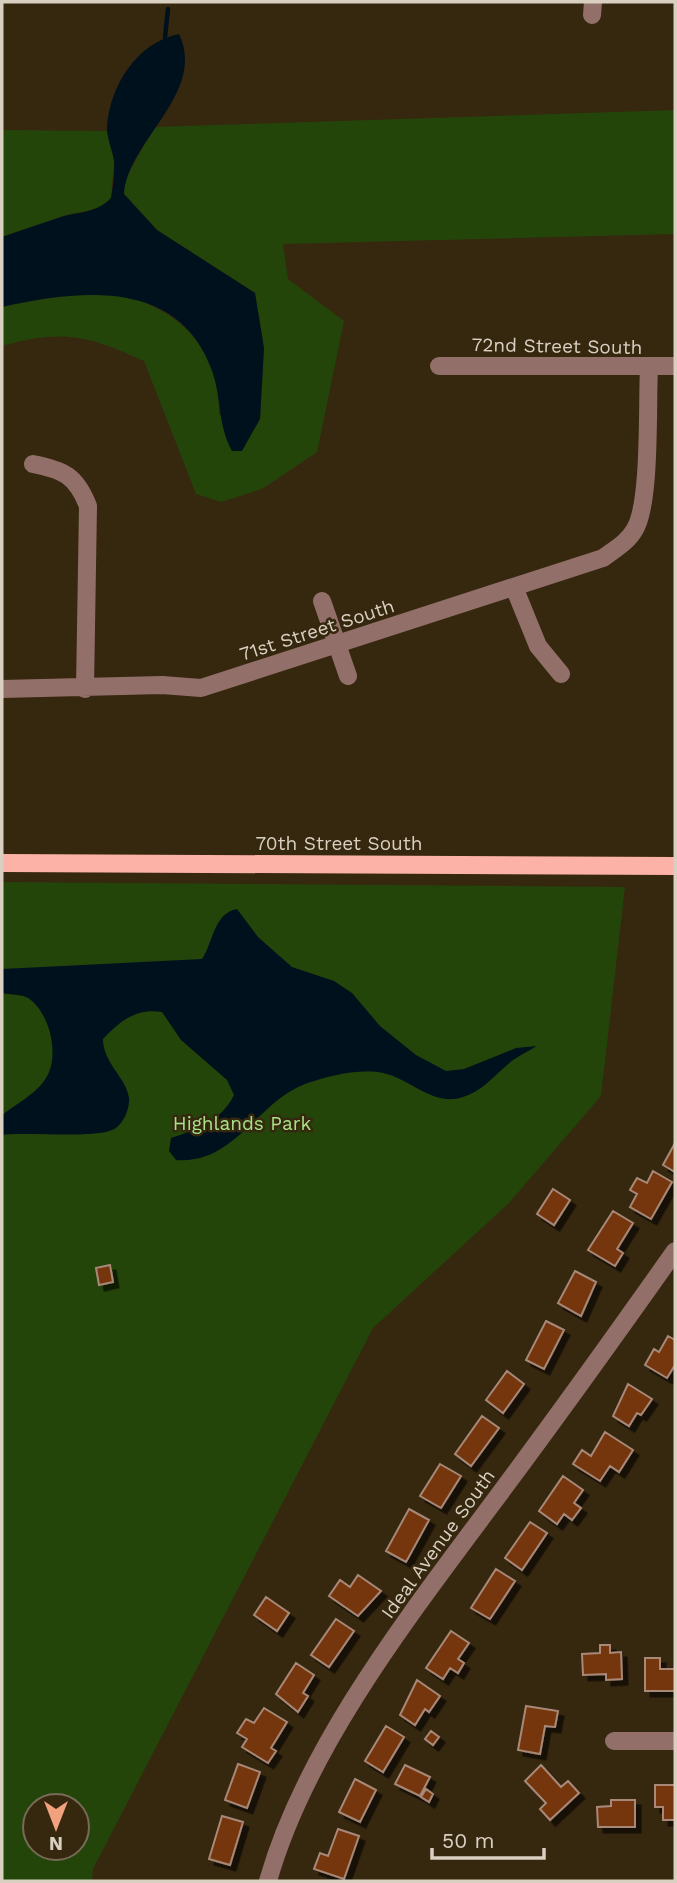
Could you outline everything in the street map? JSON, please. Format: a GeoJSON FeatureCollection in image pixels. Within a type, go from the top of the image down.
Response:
{"type":"FeatureCollection","features":[{"type":"Feature","properties":{"kind":"main road","name":"70th Street South"},"geometry":{"type":"LineString","coordinates":[[2,863],[675,866]]}},
{"type":"Feature","properties":{"kind":"street","name":"72nd Street South"},"geometry":{"type":"LineString","coordinates":[[439,366],[675,366]]}},
{"type":"Feature","properties":{"kind":"street","name":"71st Street South"},"geometry":{"type":"LineString","coordinates":[[2,689],[162,685],[201,688],[603,558],[629,538],[637,526],[643,490],[649,368]]}},
{"type":"Feature","properties":{"kind":"street"},"geometry":{"type":"LineString","coordinates":[[33,464],[60,470],[80,486],[88,506],[85,689]]}},
{"type":"Feature","properties":{"kind":"street"},"geometry":{"type":"LineString","coordinates":[[514,587],[538,646],[561,674]]}},
{"type":"Feature","properties":{"kind":"street"},"geometry":{"type":"LineString","coordinates":[[322,601],[348,676]]}},
{"type":"Feature","properties":{"kind":"street","name":"Ideal Avenue South"},"geometry":{"type":"LineString","coordinates":[[268,1881],[293,1812],[324,1750],[367,1681],[427,1592],[675,1251]]}},
{"type":"Feature","properties":{"kind":"street"},"geometry":{"type":"LineString","coordinates":[[614,1741],[675,1741]]}},
{"type":"Feature","properties":{"kind":"green space"},"geometry":{"type":"Polygon","coordinates":[[[675,110],[675,234],[283,244],[288,279],[344,321],[317,452],[262,489],[221,502],[196,494],[144,361],[107,345],[75,337],[42,338],[2,346],[2,307],[82,295],[136,298],[169,315],[194,338],[211,365],[219,398],[219,415],[260,419],[264,348],[255,293],[157,230],[124,194],[125,180],[154,127],[675,110]]]}},
{"type":"Feature","properties":{"kind":"green space"},"geometry":{"type":"Polygon","coordinates":[[[2,130],[107,131],[114,161],[111,198],[92,210],[62,216],[2,237],[2,130]]]}},
{"type":"Feature","properties":{"kind":"green space","name":"Highlands Park"},"geometry":{"type":"Polygon","coordinates":[[[2,882],[625,887],[601,1096],[509,1203],[373,1328],[93,1869],[92,1881],[2,1881],[2,882]]]}},
{"type":"Feature","properties":{"kind":"water"},"geometry":{"type":"Polygon","coordinates":[[[179,34],[185,56],[183,76],[164,116],[138,155],[124,194],[157,230],[255,293],[264,348],[260,419],[242,451],[232,451],[227,441],[211,368],[195,339],[175,318],[150,305],[123,297],[93,295],[2,307],[2,237],[62,216],[92,210],[111,198],[114,160],[107,128],[113,97],[138,56],[150,46],[179,34]]]}},
{"type":"Feature","properties":{"kind":"water"},"geometry":{"type":"Polygon","coordinates":[[[237,909],[258,937],[292,967],[334,981],[352,993],[380,1026],[416,1055],[446,1071],[464,1069],[516,1048],[537,1046],[513,1060],[476,1091],[452,1099],[432,1095],[383,1073],[364,1071],[314,1081],[288,1093],[230,1143],[214,1153],[196,1159],[176,1160],[169,1151],[171,1138],[215,1118],[234,1095],[227,1080],[181,1040],[162,1012],[144,1012],[122,1021],[103,1039],[110,1063],[124,1083],[129,1098],[126,1114],[116,1128],[95,1134],[2,1135],[2,1115],[44,1081],[52,1061],[52,1049],[48,1025],[36,1005],[28,998],[2,993],[2,969],[202,959],[223,916],[237,909]]]}},
{"type":"Feature","properties":{"kind":"building"},"geometry":{"type":"Polygon","coordinates":[[[675,1143],[675,1172],[663,1165],[675,1143]]]}},
{"type":"Feature","properties":{"kind":"building"},"geometry":{"type":"Polygon","coordinates":[[[653,1171],[672,1182],[651,1219],[630,1207],[637,1194],[630,1190],[637,1178],[647,1183],[653,1171]]]}},
{"type":"Feature","properties":{"kind":"building"},"geometry":{"type":"Polygon","coordinates":[[[553,1189],[570,1200],[554,1225],[537,1214],[553,1189]]]}},
{"type":"Feature","properties":{"kind":"building"},"geometry":{"type":"Polygon","coordinates":[[[613,1211],[633,1223],[617,1249],[623,1253],[615,1266],[588,1250],[613,1211]]]}},
{"type":"Feature","properties":{"kind":"building"},"geometry":{"type":"Polygon","coordinates":[[[110,1265],[113,1282],[99,1285],[96,1268],[110,1265]]]}},
{"type":"Feature","properties":{"kind":"building"},"geometry":{"type":"Polygon","coordinates":[[[575,1271],[596,1282],[581,1316],[558,1303],[575,1271]]]}},
{"type":"Feature","properties":{"kind":"building"},"geometry":{"type":"Polygon","coordinates":[[[546,1321],[564,1330],[544,1369],[526,1360],[546,1321]]]}},
{"type":"Feature","properties":{"kind":"building"},"geometry":{"type":"Polygon","coordinates":[[[668,1336],[675,1340],[675,1365],[667,1378],[645,1365],[654,1349],[659,1352],[668,1336]]]}},
{"type":"Feature","properties":{"kind":"building"},"geometry":{"type":"Polygon","coordinates":[[[507,1371],[524,1384],[503,1413],[486,1400],[507,1371]]]}},
{"type":"Feature","properties":{"kind":"building"},"geometry":{"type":"Polygon","coordinates":[[[628,1384],[652,1399],[641,1415],[637,1413],[629,1426],[613,1416],[628,1384]]]}},
{"type":"Feature","properties":{"kind":"building"},"geometry":{"type":"Polygon","coordinates":[[[482,1416],[499,1428],[471,1466],[455,1454],[482,1416]]]}},
{"type":"Feature","properties":{"kind":"building"},"geometry":{"type":"Polygon","coordinates":[[[605,1432],[633,1450],[619,1472],[610,1466],[600,1481],[573,1464],[582,1450],[591,1456],[605,1432]]]}},
{"type":"Feature","properties":{"kind":"building"},"geometry":{"type":"Polygon","coordinates":[[[440,1464],[461,1476],[441,1508],[420,1496],[440,1464]]]}},
{"type":"Feature","properties":{"kind":"building"},"geometry":{"type":"Polygon","coordinates":[[[563,1476],[583,1490],[574,1503],[581,1508],[572,1520],[564,1514],[557,1524],[539,1511],[563,1476]]]}},
{"type":"Feature","properties":{"kind":"building"},"geometry":{"type":"Polygon","coordinates":[[[409,1509],[429,1520],[406,1562],[386,1551],[409,1509]]]}},
{"type":"Feature","properties":{"kind":"building"},"geometry":{"type":"Polygon","coordinates":[[[530,1522],[547,1533],[522,1570],[505,1558],[530,1522]]]}},
{"type":"Feature","properties":{"kind":"building"},"geometry":{"type":"Polygon","coordinates":[[[496,1569],[515,1581],[490,1619],[471,1608],[496,1569]]]}},
{"type":"Feature","properties":{"kind":"building"},"geometry":{"type":"Polygon","coordinates":[[[358,1575],[381,1591],[358,1616],[329,1596],[340,1580],[350,1587],[358,1575]]]}},
{"type":"Feature","properties":{"kind":"building"},"geometry":{"type":"Polygon","coordinates":[[[266,1597],[289,1613],[277,1631],[254,1615],[266,1597]]]}},
{"type":"Feature","properties":{"kind":"building"},"geometry":{"type":"Polygon","coordinates":[[[336,1619],[354,1631],[329,1667],[311,1655],[336,1619]]]}},
{"type":"Feature","properties":{"kind":"building"},"geometry":{"type":"Polygon","coordinates":[[[451,1631],[469,1643],[458,1659],[464,1663],[458,1673],[450,1668],[443,1679],[426,1668],[451,1631]]]}},
{"type":"Feature","properties":{"kind":"building"},"geometry":{"type":"Polygon","coordinates":[[[600,1645],[610,1645],[610,1653],[621,1652],[622,1679],[606,1680],[606,1674],[583,1675],[582,1654],[600,1653],[600,1645]]]}},
{"type":"Feature","properties":{"kind":"building"},"geometry":{"type":"Polygon","coordinates":[[[645,1658],[660,1658],[660,1669],[675,1669],[675,1691],[645,1691],[645,1658]]]}},
{"type":"Feature","properties":{"kind":"building"},"geometry":{"type":"Polygon","coordinates":[[[296,1663],[314,1675],[303,1693],[308,1696],[298,1712],[276,1694],[296,1663]]]}},
{"type":"Feature","properties":{"kind":"building"},"geometry":{"type":"Polygon","coordinates":[[[417,1680],[440,1696],[429,1712],[425,1709],[415,1725],[400,1715],[417,1680]]]}},
{"type":"Feature","properties":{"kind":"building"},"geometry":{"type":"Polygon","coordinates":[[[526,1706],[558,1711],[555,1727],[545,1726],[540,1754],[518,1750],[526,1706]]]}},
{"type":"Feature","properties":{"kind":"building"},"geometry":{"type":"Polygon","coordinates":[[[264,1708],[287,1722],[271,1748],[276,1751],[268,1763],[242,1747],[247,1739],[237,1733],[246,1719],[254,1723],[264,1708]]]}},
{"type":"Feature","properties":{"kind":"building"},"geometry":{"type":"Polygon","coordinates":[[[386,1726],[404,1737],[383,1772],[365,1761],[386,1726]]]}},
{"type":"Feature","properties":{"kind":"building"},"geometry":{"type":"Polygon","coordinates":[[[431,1731],[439,1737],[433,1745],[425,1739],[431,1731]]]}},
{"type":"Feature","properties":{"kind":"building"},"geometry":{"type":"Polygon","coordinates":[[[238,1764],[260,1772],[247,1808],[225,1800],[238,1764]]]}},
{"type":"Feature","properties":{"kind":"building"},"geometry":{"type":"Polygon","coordinates":[[[405,1765],[430,1777],[420,1796],[395,1784],[405,1765]]]}},
{"type":"Feature","properties":{"kind":"building"},"geometry":{"type":"Polygon","coordinates":[[[541,1765],[561,1787],[568,1781],[579,1793],[550,1820],[540,1809],[546,1803],[525,1781],[541,1765]]]}},
{"type":"Feature","properties":{"kind":"building"},"geometry":{"type":"Polygon","coordinates":[[[355,1779],[376,1790],[360,1822],[339,1812],[355,1779]]]}},
{"type":"Feature","properties":{"kind":"building"},"geometry":{"type":"Polygon","coordinates":[[[655,1785],[675,1785],[675,1820],[663,1820],[663,1807],[655,1807],[655,1785]]]}},
{"type":"Feature","properties":{"kind":"building"},"geometry":{"type":"Polygon","coordinates":[[[426,1789],[433,1794],[429,1802],[421,1797],[426,1789]]]}},
{"type":"Feature","properties":{"kind":"building"},"geometry":{"type":"Polygon","coordinates":[[[611,1800],[635,1800],[635,1827],[598,1827],[597,1807],[611,1806],[611,1800]]]}},
{"type":"Feature","properties":{"kind":"building"},"geometry":{"type":"Polygon","coordinates":[[[222,1816],[243,1822],[230,1865],[209,1859],[222,1816]]]}},
{"type":"Feature","properties":{"kind":"building"},"geometry":{"type":"Polygon","coordinates":[[[338,1829],[359,1836],[344,1879],[314,1869],[320,1853],[328,1856],[338,1829]]]}},
{"type":"Feature","properties":{"kind":"waterway"},"geometry":{"type":"LineString","coordinates":[[165,37],[168,9]]}}]}
